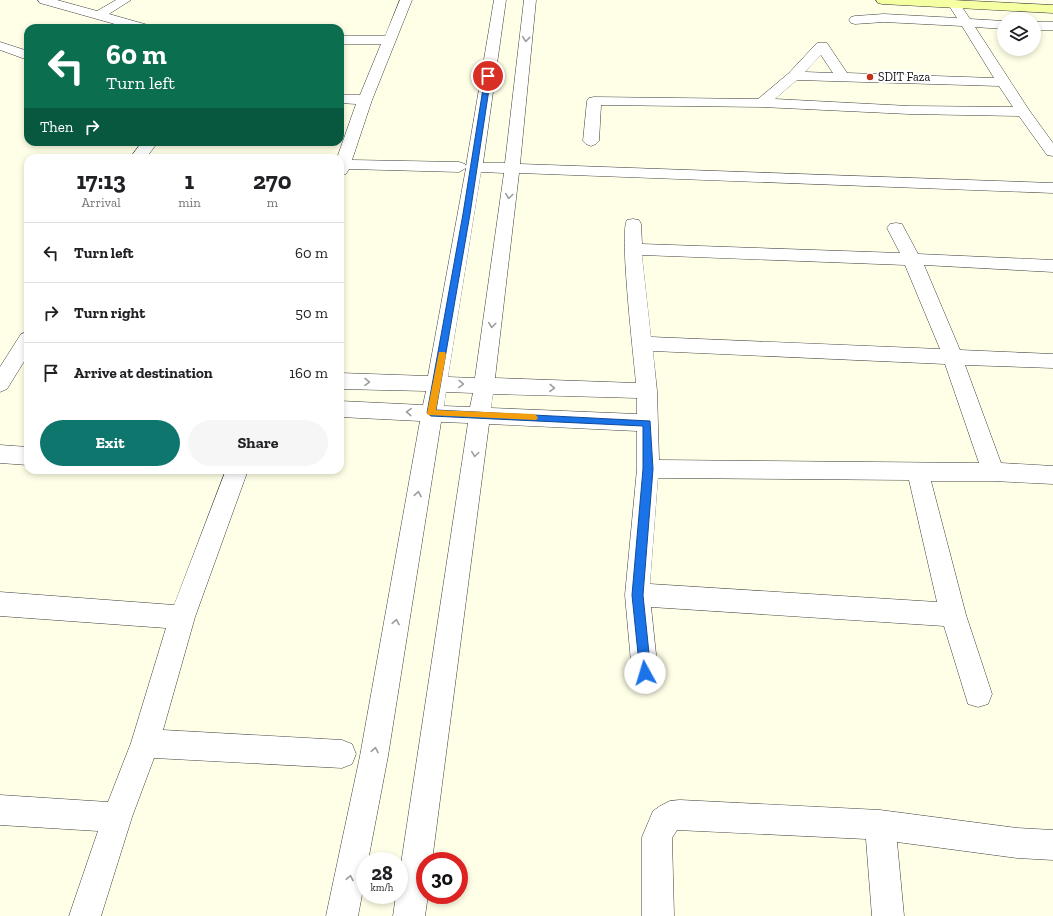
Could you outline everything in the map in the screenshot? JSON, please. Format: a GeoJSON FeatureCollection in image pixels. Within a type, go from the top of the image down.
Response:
{"type":"FeatureCollection","features":[{"type":"Feature","properties":{"kind":"main road"},"geometry":{"type":"LineString","coordinates":[[882,0],[1053,9]]}},
{"type":"Feature","properties":{"kind":"street"},"geometry":{"type":"LineString","coordinates":[[44,0],[129,24]]}},
{"type":"Feature","properties":{"kind":"street"},"geometry":{"type":"LineString","coordinates":[[99,15],[125,0]]}},
{"type":"Feature","properties":{"kind":"street"},"geometry":{"type":"LineString","coordinates":[[344,158],[365,100],[406,0]]}},
{"type":"Feature","properties":{"kind":"street"},"geometry":{"type":"LineString","coordinates":[[342,916],[374,756],[437,384],[466,167],[500,0]]}},
{"type":"Feature","properties":{"kind":"street"},"geometry":{"type":"LineString","coordinates":[[409,916],[484,385],[512,169],[530,0]]}},
{"type":"Feature","properties":{"kind":"street"},"geometry":{"type":"LineString","coordinates":[[954,4],[968,23],[1002,82],[1052,152]]}},
{"type":"Feature","properties":{"kind":"street"},"geometry":{"type":"LineString","coordinates":[[855,20],[884,18],[997,24]]}},
{"type":"Feature","properties":{"kind":"street"},"geometry":{"type":"LineString","coordinates":[[1041,26],[1053,26]]}},
{"type":"Feature","properties":{"kind":"street"},"geometry":{"type":"LineString","coordinates":[[344,40],[390,40]]}},
{"type":"Feature","properties":{"kind":"street"},"geometry":{"type":"LineString","coordinates":[[0,46],[24,55]]}},
{"type":"Feature","properties":{"kind":"street"},"geometry":{"type":"LineString","coordinates":[[762,103],[794,76],[822,46],[842,78]]}},
{"type":"Feature","properties":{"kind":"street"},"geometry":{"type":"LineString","coordinates":[[794,76],[1002,82]]}},
{"type":"Feature","properties":{"kind":"street"},"geometry":{"type":"LineString","coordinates":[[344,99],[365,100]]}},
{"type":"Feature","properties":{"kind":"street"},"geometry":{"type":"LineString","coordinates":[[590,141],[594,100],[672,103],[762,103],[909,110],[1022,112]]}},
{"type":"Feature","properties":{"kind":"street"},"geometry":{"type":"LineString","coordinates":[[344,166],[466,167],[1053,188]]}},
{"type":"Feature","properties":{"kind":"street"},"geometry":{"type":"LineString","coordinates":[[633,224],[633,249],[647,391],[648,469],[637,595],[645,673]]}},
{"type":"Feature","properties":{"kind":"street"},"geometry":{"type":"LineString","coordinates":[[896,228],[912,258],[953,357],[993,472]]}},
{"type":"Feature","properties":{"kind":"street"},"geometry":{"type":"LineString","coordinates":[[633,249],[912,258],[1053,266]]}},
{"type":"Feature","properties":{"kind":"street"},"geometry":{"type":"LineString","coordinates":[[643,344],[1053,361]]}},
{"type":"Feature","properties":{"kind":"street"},"geometry":{"type":"LineString","coordinates":[[0,384],[24,345]]}},
{"type":"Feature","properties":{"kind":"street"},"geometry":{"type":"LineString","coordinates":[[344,381],[647,391]]}},
{"type":"Feature","properties":{"kind":"street"},"geometry":{"type":"LineString","coordinates":[[344,409],[647,423]]}},
{"type":"Feature","properties":{"kind":"street"},"geometry":{"type":"LineString","coordinates":[[0,454],[24,456]]}},
{"type":"Feature","properties":{"kind":"street"},"geometry":{"type":"LineString","coordinates":[[648,469],[993,472],[1053,475]]}},
{"type":"Feature","properties":{"kind":"street"},"geometry":{"type":"LineString","coordinates":[[918,472],[953,615],[978,694]]}},
{"type":"Feature","properties":{"kind":"street"},"geometry":{"type":"LineString","coordinates":[[85,916],[117,817],[145,742],[182,617],[236,474]]}},
{"type":"Feature","properties":{"kind":"street"},"geometry":{"type":"LineString","coordinates":[[637,595],[953,615]]}},
{"type":"Feature","properties":{"kind":"street"},"geometry":{"type":"LineString","coordinates":[[0,604],[182,617]]}},
{"type":"Feature","properties":{"kind":"street"},"geometry":{"type":"LineString","coordinates":[[145,742],[342,754]]}},
{"type":"Feature","properties":{"kind":"street"},"geometry":{"type":"LineString","coordinates":[[0,810],[117,817]]}},
{"type":"Feature","properties":{"kind":"street"},"geometry":{"type":"LineString","coordinates":[[658,916],[657,837],[664,822],[670,816],[680,815],[880,825],[1018,843],[1053,845]]}},
{"type":"Feature","properties":{"kind":"street"},"geometry":{"type":"LineString","coordinates":[[880,825],[888,916]]}},
{"type":"Feature","properties":{"kind":"slow traffic"},"geometry":{"type":"LineString","coordinates":[[442,355],[431,413],[533,418]]}},
{"type":"Feature","properties":{"kind":"place","name":"SDIT Faza"},"geometry":{"type":"Point","coordinates":[870,77]}},
{"type":"Feature","properties":{"kind":"route"},"geometry":{"type":"LineString","coordinates":[[488,76],[474,167],[431,413],[647,423],[648,469],[637,595],[645,673]]}}]}
